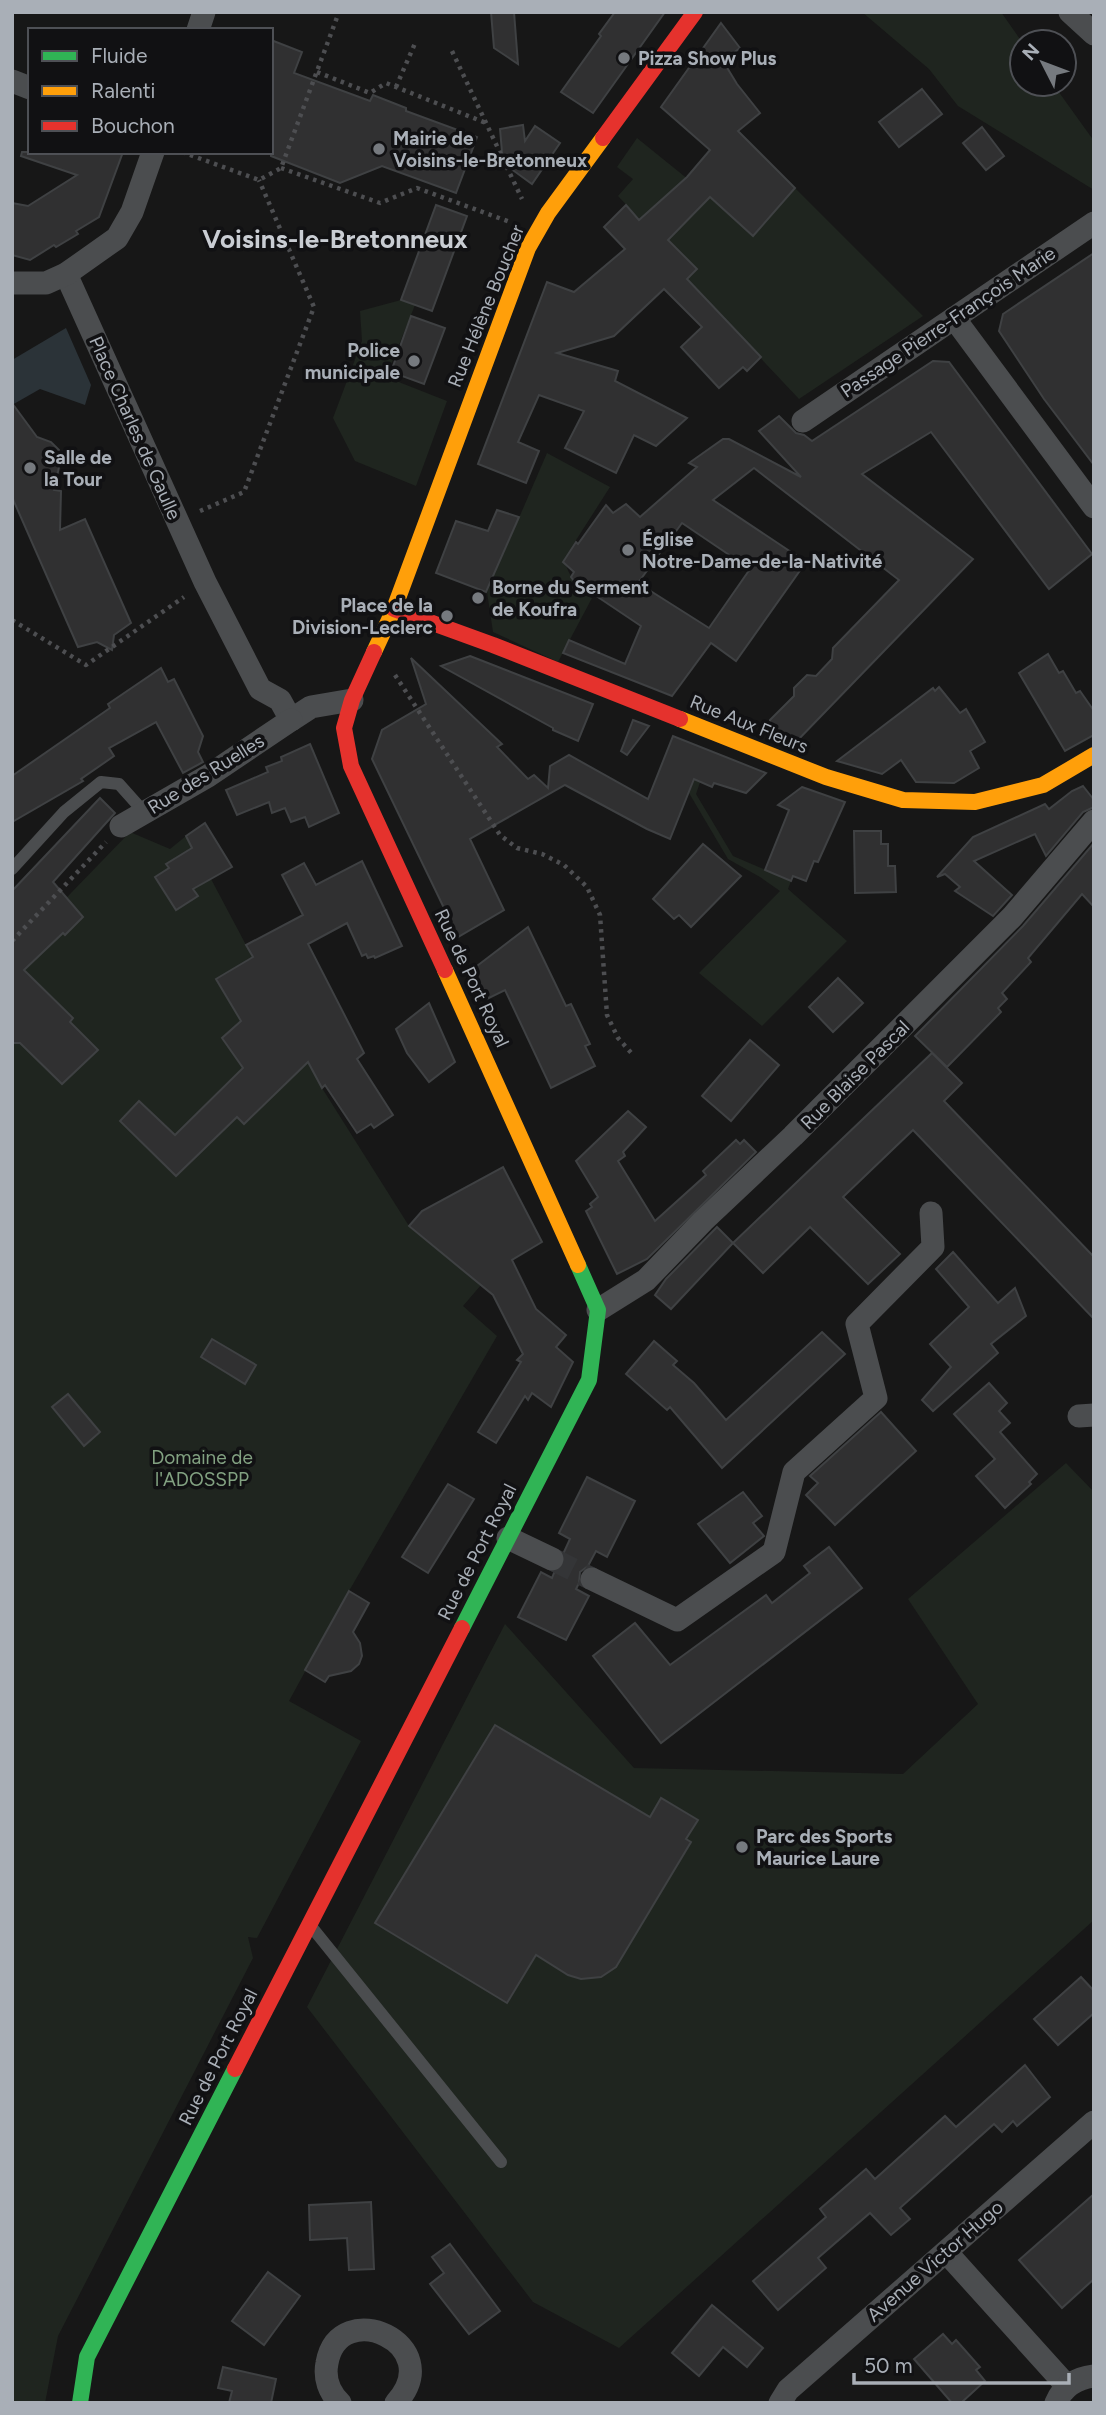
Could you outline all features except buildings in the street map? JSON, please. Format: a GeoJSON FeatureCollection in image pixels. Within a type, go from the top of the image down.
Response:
{"type":"FeatureCollection","features":[{"type":"Feature","properties":{"kind":"street","name":"Rue Hélène Boucher"},"geometry":{"type":"LineString","coordinates":[[373,654],[394,610],[528,248],[548,213],[695,12]]}},
{"type":"Feature","properties":{"kind":"street"},"geometry":{"type":"LineString","coordinates":[[1070,12],[1094,34]]}},
{"type":"Feature","properties":{"kind":"street"},"geometry":{"type":"LineString","coordinates":[[12,283],[56,278],[117,238],[126,225],[152,154]]}},
{"type":"Feature","properties":{"kind":"street","name":"Passage Pierre-François Marie"},"geometry":{"type":"LineString","coordinates":[[803,421],[1094,223]]}},
{"type":"Feature","properties":{"kind":"street","name":"Place Charles de Gaulle"},"geometry":{"type":"LineString","coordinates":[[56,278],[260,689],[279,700],[291,720]]}},
{"type":"Feature","properties":{"kind":"street"},"geometry":{"type":"LineString","coordinates":[[954,318],[1094,507]]}},
{"type":"Feature","properties":{"kind":"street","name":"Rue Aux Fleurs"},"geometry":{"type":"LineString","coordinates":[[394,610],[493,645],[827,777],[903,800],[975,802],[1043,785],[1094,755]]}},
{"type":"Feature","properties":{"kind":"street","name":"Rue de Port Royal"},"geometry":{"type":"LineString","coordinates":[[80,2403],[87,2357],[589,1380],[598,1310],[538,1172],[351,766],[344,728],[352,700],[373,654]]}},
{"type":"Feature","properties":{"kind":"street","name":"Rue des Ruelles"},"geometry":{"type":"LineString","coordinates":[[121,826],[208,776],[311,707],[352,700]]}},
{"type":"Feature","properties":{"kind":"street","name":"Rue Blaise Pascal"},"geometry":{"type":"LineString","coordinates":[[598,1310],[646,1280],[703,1221],[793,1136],[1012,918],[1093,824]]}},
{"type":"Feature","properties":{"kind":"street"},"geometry":{"type":"LineString","coordinates":[[592,1579],[677,1620],[774,1552],[794,1472],[876,1398],[857,1324],[933,1247],[931,1213]]}},
{"type":"Feature","properties":{"kind":"street"},"geometry":{"type":"LineString","coordinates":[[508,1538],[552,1559]]}},
{"type":"Feature","properties":{"kind":"street","name":"Avenue Victor Hugo"},"geometry":{"type":"LineString","coordinates":[[780,2403],[788,2390],[1094,2122]]}},
{"type":"Feature","properties":{"kind":"street"},"geometry":{"type":"LineString","coordinates":[[947,2253],[1062,2394],[1078,2379],[1094,2376]]}},
{"type":"Feature","properties":{"kind":"street"},"geometry":{"type":"LineString","coordinates":[[340,2403],[328,2386],[327,2360],[342,2338],[354,2332],[368,2330],[393,2338],[403,2348],[409,2361],[406,2390],[396,2403]]}},
{"type":"Feature","properties":{"kind":"lane"},"geometry":{"type":"LineString","coordinates":[[12,869],[64,811],[101,782],[119,784],[144,812]]}},
{"type":"Feature","properties":{"kind":"lane"},"geometry":{"type":"LineString","coordinates":[[309,1925],[501,2162]]}},
{"type":"Feature","properties":{"kind":"path"},"geometry":{"type":"LineString","coordinates":[[259,180],[281,168],[340,12]]}},
{"type":"Feature","properties":{"kind":"path"},"geometry":{"type":"LineString","coordinates":[[397,87],[416,41]]}},
{"type":"Feature","properties":{"kind":"path"},"geometry":{"type":"LineString","coordinates":[[452,51],[537,232]]}},
{"type":"Feature","properties":{"kind":"path"},"geometry":{"type":"LineString","coordinates":[[317,72],[370,93],[386,83],[486,123]]}},
{"type":"Feature","properties":{"kind":"path"},"geometry":{"type":"LineString","coordinates":[[177,522],[244,492],[314,307],[259,180],[188,154]]}},
{"type":"Feature","properties":{"kind":"path"},"geometry":{"type":"LineString","coordinates":[[281,168],[380,204],[417,188],[537,232]]}},
{"type":"Feature","properties":{"kind":"path"},"geometry":{"type":"LineString","coordinates":[[12,620],[86,665],[205,582]]}},
{"type":"Feature","properties":{"kind":"path"},"geometry":{"type":"LineString","coordinates":[[373,654],[394,673],[500,835],[517,848],[564,865],[587,887],[600,915],[607,1014],[618,1038],[634,1056]]}},
{"type":"Feature","properties":{"kind":"path"},"geometry":{"type":"LineString","coordinates":[[12,941],[121,826]]}},
{"type":"Feature","properties":{"kind":"green space"},"geometry":{"type":"Polygon","coordinates":[[[862,12],[1001,12],[1012,28],[1008,28],[1008,98],[1063,98],[1094,141],[1094,190],[958,106],[929,69],[862,12]]]}},
{"type":"Feature","properties":{"kind":"green space"},"geometry":{"type":"Polygon","coordinates":[[[637,138],[710,197],[755,148],[923,316],[799,399],[658,249],[663,244],[618,196],[633,179],[617,167],[637,138]]]}},
{"type":"Feature","properties":{"kind":"green space"},"geometry":{"type":"Polygon","coordinates":[[[401,300],[415,305],[386,377],[447,401],[416,486],[355,461],[333,418],[362,341],[360,311],[401,300]]]}},
{"type":"Feature","properties":{"kind":"green space"},"geometry":{"type":"Polygon","coordinates":[[[547,453],[610,487],[564,559],[574,581],[592,598],[558,662],[493,632],[487,592],[547,453]]]}},
{"type":"Feature","properties":{"kind":"green space"},"geometry":{"type":"Polygon","coordinates":[[[699,766],[705,768],[696,794],[733,856],[791,881],[788,889],[847,941],[762,1026],[699,973],[780,891],[728,859],[689,793],[699,766]]]}},
{"type":"Feature","properties":{"kind":"green space","name":"Domaine de l'ADOSSPP"},"geometry":{"type":"Polygon","coordinates":[[[130,832],[170,849],[186,836],[322,1088],[409,1226],[481,1285],[463,1306],[497,1336],[349,1591],[289,1701],[361,1741],[257,1938],[248,1937],[253,1958],[58,2336],[45,2403],[12,2403],[12,954],[130,832]]]}},
{"type":"Feature","properties":{"kind":"green space","name":"Parc des Sports Maurice Laure"},"geometry":{"type":"Polygon","coordinates":[[[1066,1463],[1094,1492],[1094,1920],[619,2348],[533,2302],[307,2007],[505,1624],[634,1768],[903,1774],[978,1704],[908,1599],[1066,1463]]]}},
{"type":"Feature","properties":{"kind":"shaded area"},"geometry":{"type":"Polygon","coordinates":[[[66,328],[91,385],[85,405],[40,389],[12,405],[12,360],[66,328]]]}},
{"type":"Feature","properties":{"kind":"tunnel"},"geometry":{"type":"LineString","coordinates":[[552,1559],[592,1579]]}},
{"type":"Feature","properties":{"kind":"traffic: fast"},"geometry":{"type":"LineString","coordinates":[[462,1628],[589,1380],[598,1310],[578,1265]]}},
{"type":"Feature","properties":{"kind":"traffic: fast"},"geometry":{"type":"LineString","coordinates":[[80,2403],[87,2357],[235,2069]]}},
{"type":"Feature","properties":{"kind":"traffic: slow"},"geometry":{"type":"LineString","coordinates":[[374,652],[394,609],[528,248],[548,213],[603,138]]}},
{"type":"Feature","properties":{"kind":"traffic: slow"},"geometry":{"type":"LineString","coordinates":[[680,719],[826,777],[903,800],[975,802],[1043,785],[1094,755]]}},
{"type":"Feature","properties":{"kind":"traffic: slow"},"geometry":{"type":"LineString","coordinates":[[445,970],[578,1265]]}},
{"type":"Feature","properties":{"kind":"traffic: jam"},"geometry":{"type":"LineString","coordinates":[[603,138],[695,12]]}},
{"type":"Feature","properties":{"kind":"traffic: jam"},"geometry":{"type":"LineString","coordinates":[[394,609],[680,719]]}},
{"type":"Feature","properties":{"kind":"traffic: jam"},"geometry":{"type":"LineString","coordinates":[[374,652],[352,700],[344,728],[351,766],[445,970]]}},
{"type":"Feature","properties":{"kind":"traffic: jam"},"geometry":{"type":"LineString","coordinates":[[235,2069],[462,1628]]}},
{"type":"Feature","properties":{"kind":"place","name":"Pizza Show Plus"},"geometry":{"type":"Point","coordinates":[624,58]}},
{"type":"Feature","properties":{"kind":"place","name":"Mairie de Voisins-le-Bretonneux"},"geometry":{"type":"Point","coordinates":[379,149]}},
{"type":"Feature","properties":{"kind":"place","name":"Police municipale"},"geometry":{"type":"Point","coordinates":[414,361]}},
{"type":"Feature","properties":{"kind":"place","name":"Salle de la Tour"},"geometry":{"type":"Point","coordinates":[30,468]}},
{"type":"Feature","properties":{"kind":"place","name":"Église Notre-Dame-de-la-Nativité"},"geometry":{"type":"Point","coordinates":[628,550]}},
{"type":"Feature","properties":{"kind":"place","name":"Borne du Serment de Koufra"},"geometry":{"type":"Point","coordinates":[478,598]}},
{"type":"Feature","properties":{"kind":"place","name":"Place de la Division-Leclerc"},"geometry":{"type":"Point","coordinates":[447,616]}},
{"type":"Feature","properties":{"kind":"place","name":"Parc des Sports Maurice Laure"},"geometry":{"type":"Point","coordinates":[742,1847]}},
{"type":"Feature","properties":{"kind":"district","name":"Voisins-le-Bretonneux"},"geometry":{"type":"Point","coordinates":[335,239]}}]}
